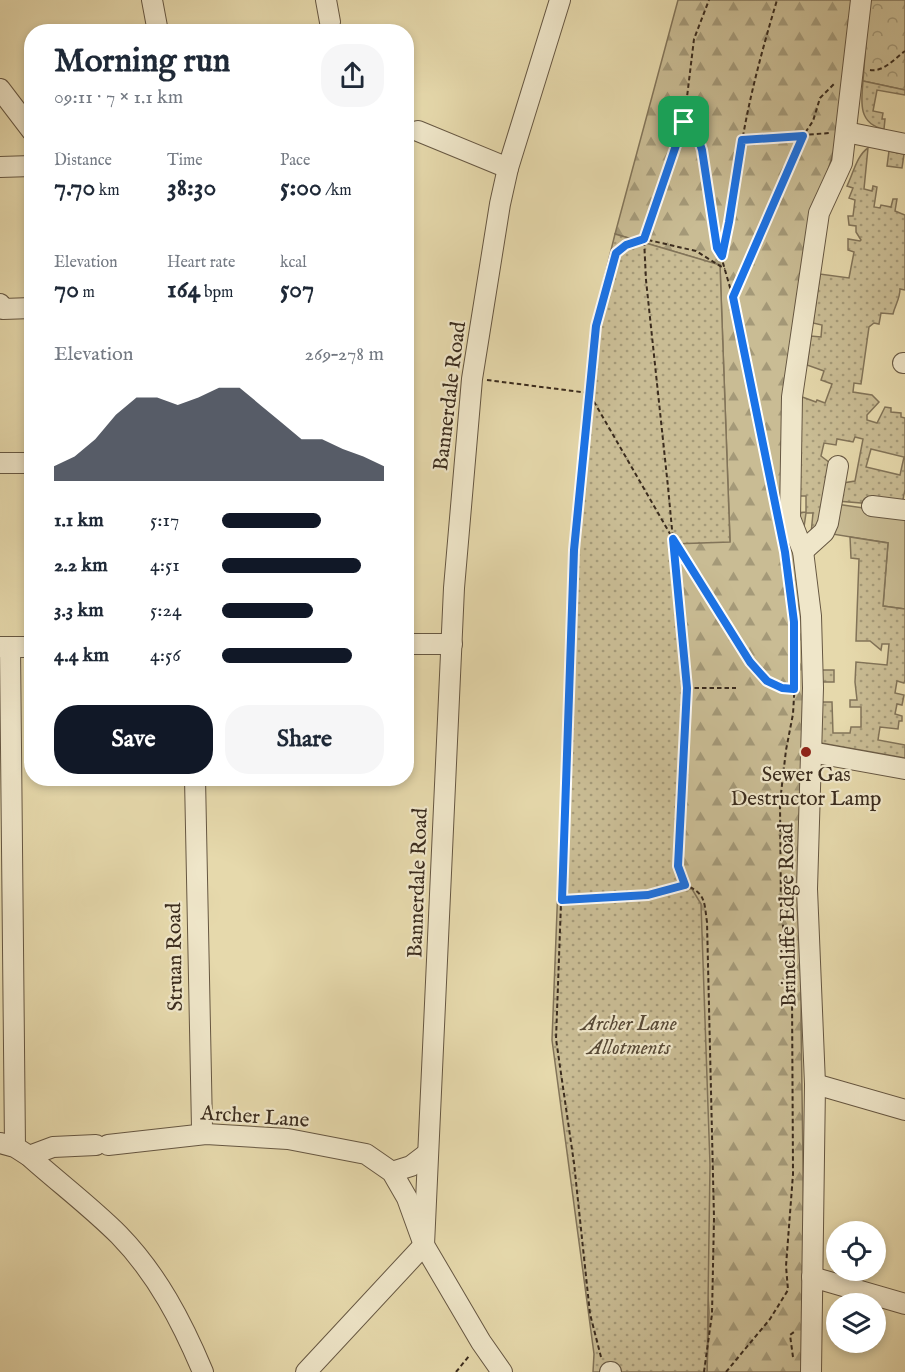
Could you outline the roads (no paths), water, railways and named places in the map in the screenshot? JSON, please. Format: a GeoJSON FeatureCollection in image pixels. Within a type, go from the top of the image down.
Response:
{"type":"FeatureCollection","features":[{"type":"Feature","properties":{"kind":"street"},"geometry":{"type":"LineString","coordinates":[[152,0],[156,24]]}},
{"type":"Feature","properties":{"kind":"street"},"geometry":{"type":"LineString","coordinates":[[326,0],[330,22]]}},
{"type":"Feature","properties":{"kind":"street","name":"Bannerdale Road"},"geometry":{"type":"LineString","coordinates":[[424,1245],[452,644],[463,467],[472,379],[500,204],[508,168],[560,0]]}},
{"type":"Feature","properties":{"kind":"street","name":"Brincliffe Edge Road"},"geometry":{"type":"LineString","coordinates":[[811,1372],[815,1084],[807,889],[811,752],[804,688],[811,616],[803,551],[790,518],[792,397],[819,213],[842,163],[861,0]]}},
{"type":"Feature","properties":{"kind":"street"},"geometry":{"type":"LineString","coordinates":[[0,89],[24,120]]}},
{"type":"Feature","properties":{"kind":"street"},"geometry":{"type":"LineString","coordinates":[[418,131],[508,168]]}},
{"type":"Feature","properties":{"kind":"street"},"geometry":{"type":"LineString","coordinates":[[846,132],[905,144]]}},
{"type":"Feature","properties":{"kind":"street"},"geometry":{"type":"LineString","coordinates":[[0,166],[24,166]]}},
{"type":"Feature","properties":{"kind":"street"},"geometry":{"type":"LineString","coordinates":[[1,309],[24,308]]}},
{"type":"Feature","properties":{"kind":"street"},"geometry":{"type":"LineString","coordinates":[[0,463],[24,463]]}},
{"type":"Feature","properties":{"kind":"street"},"geometry":{"type":"LineString","coordinates":[[803,551],[824,532],[828,523],[838,466]]}},
{"type":"Feature","properties":{"kind":"street"},"geometry":{"type":"LineString","coordinates":[[872,506],[905,510]]}},
{"type":"Feature","properties":{"kind":"street"},"geometry":{"type":"LineString","coordinates":[[414,644],[452,644]]}},
{"type":"Feature","properties":{"kind":"street"},"geometry":{"type":"LineString","coordinates":[[24,647],[5,647],[15,1148],[119,1236],[148,1271],[170,1303],[187,1334],[203,1372]]}},
{"type":"Feature","properties":{"kind":"street"},"geometry":{"type":"LineString","coordinates":[[811,752],[905,769]]}},
{"type":"Feature","properties":{"kind":"street","name":"Struan Road"},"geometry":{"type":"LineString","coordinates":[[195,786],[202,1128],[206,1134]]}},
{"type":"Feature","properties":{"kind":"street"},"geometry":{"type":"LineString","coordinates":[[815,1084],[905,1110]]}},
{"type":"Feature","properties":{"kind":"street","name":"Archer Lane"},"geometry":{"type":"LineString","coordinates":[[15,1148],[102,1144],[206,1134],[288,1139],[366,1154],[392,1172],[407,1198],[424,1245],[481,1342],[502,1372]]}},
{"type":"Feature","properties":{"kind":"street"},"geometry":{"type":"LineString","coordinates":[[392,1172],[411,1166],[428,1153]]}},
{"type":"Feature","properties":{"kind":"street"},"geometry":{"type":"LineString","coordinates":[[306,1372],[424,1245]]}},
{"type":"Feature","properties":{"kind":"street"},"geometry":{"type":"LineString","coordinates":[[812,1277],[905,1304]]}},
{"type":"Feature","properties":{"kind":"place","name":"Sewer Gas Destructor Lamp"},"geometry":{"type":"Point","coordinates":[806,752]}},
{"type":"Feature","properties":{"kind":"park label","name":"Archer Lane Allotments"},"geometry":{"type":"Point","coordinates":[629,1035]}}]}
